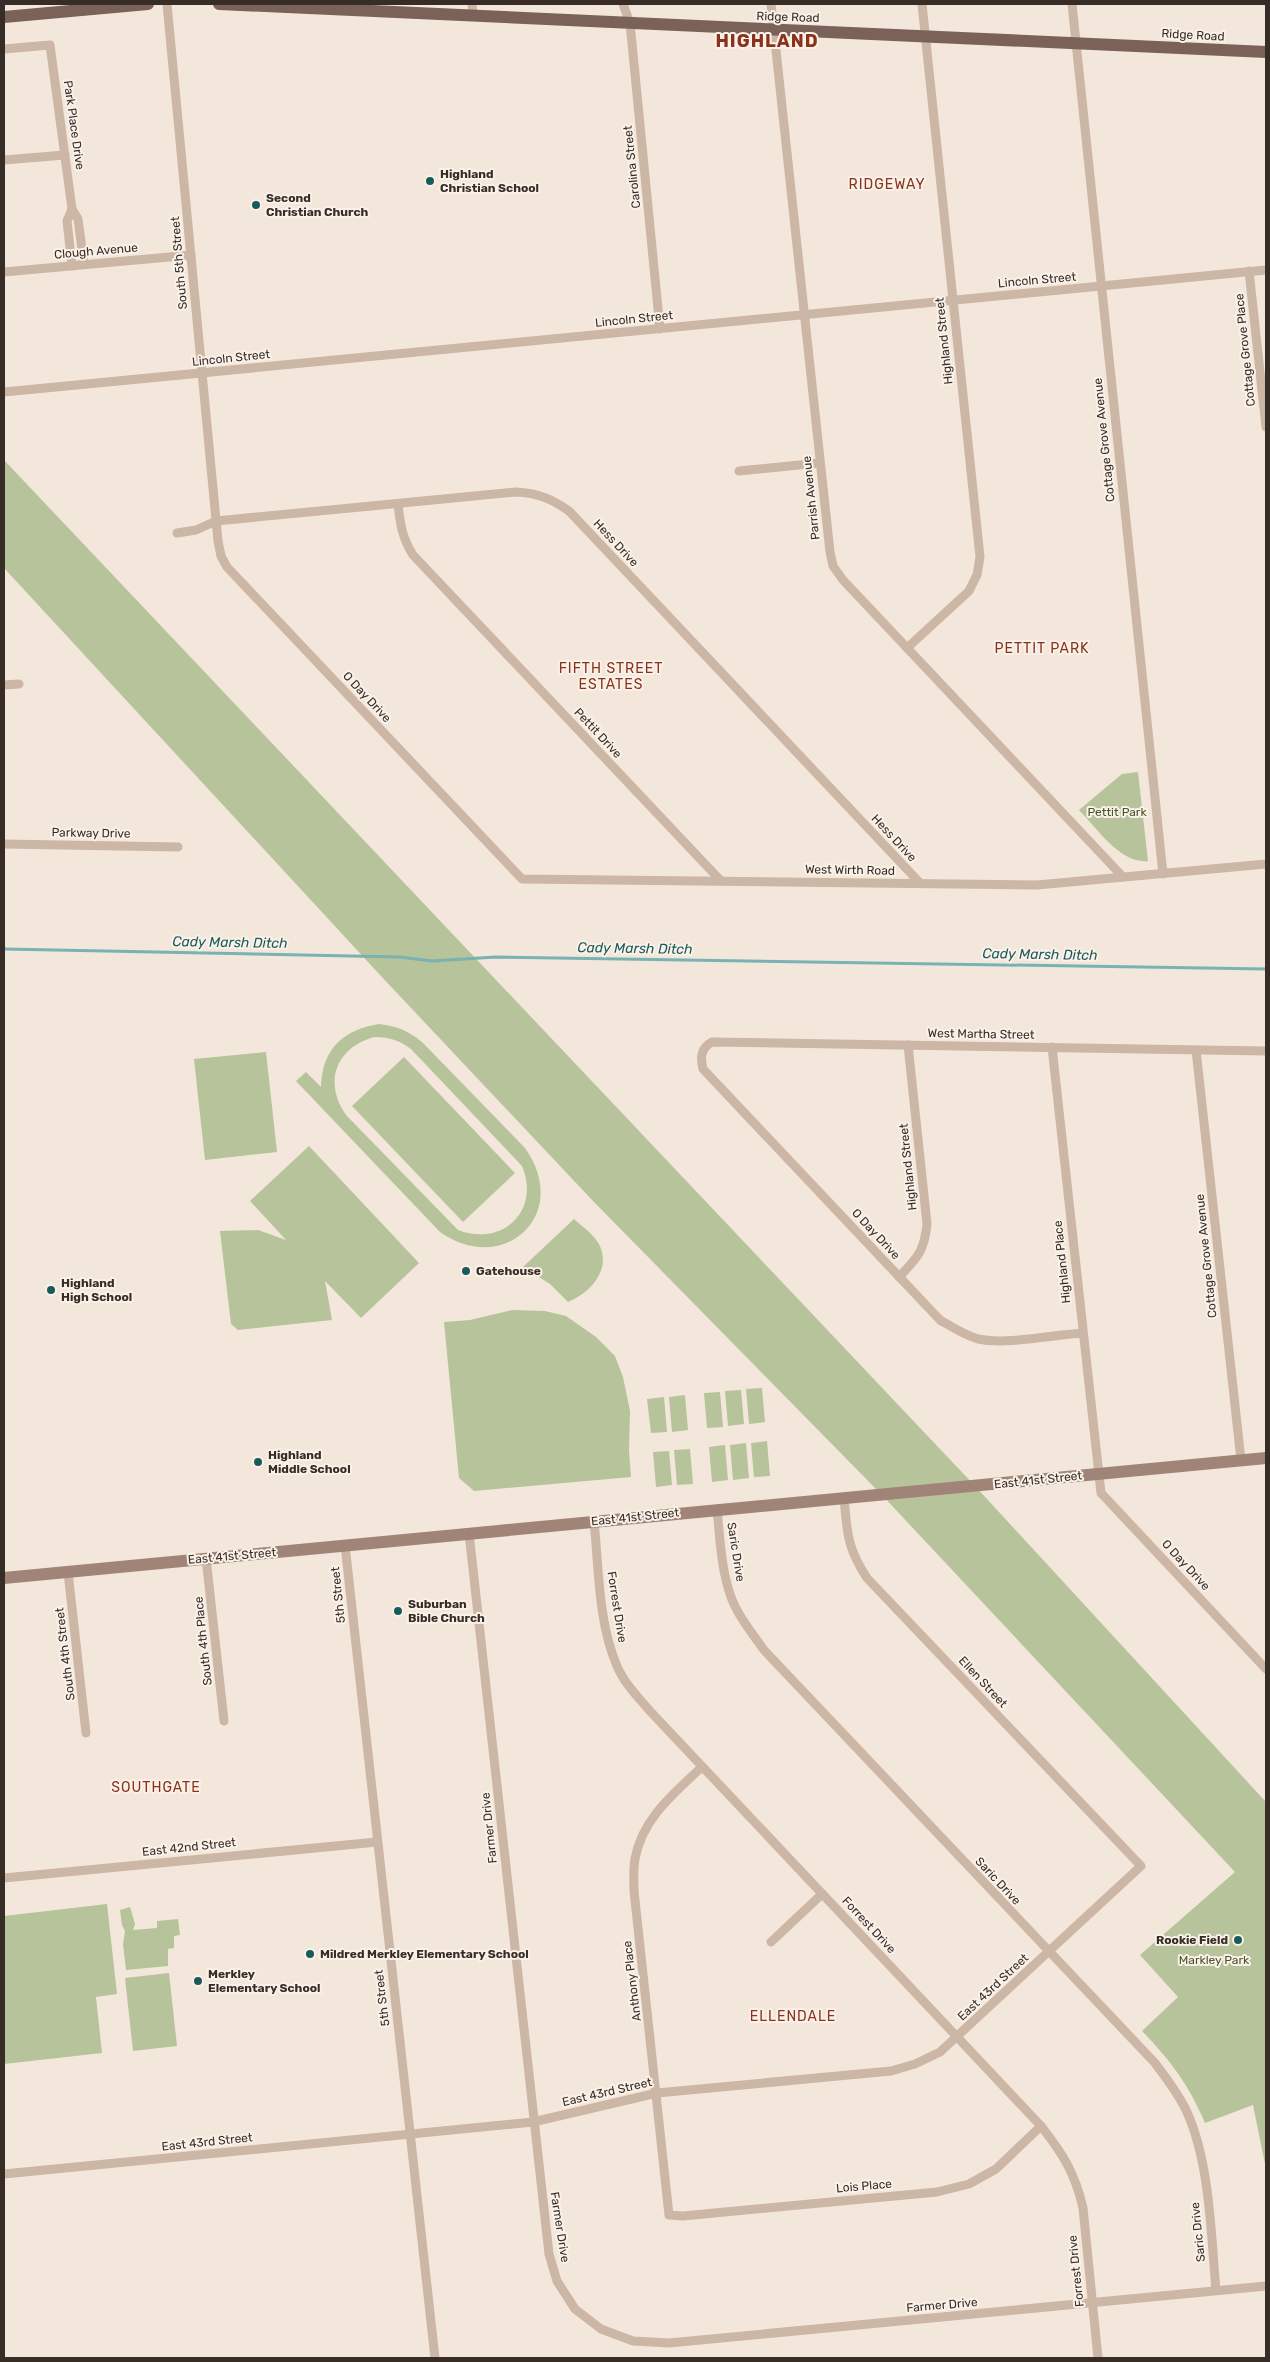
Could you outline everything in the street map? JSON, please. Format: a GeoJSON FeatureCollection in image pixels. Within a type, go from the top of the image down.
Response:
{"type":"FeatureCollection","features":[{"type":"Feature","properties":{"kind":"main road"},"geometry":{"type":"LineString","coordinates":[[4,17],[148,4]]}},
{"type":"Feature","properties":{"kind":"main road","name":"Ridge Road"},"geometry":{"type":"LineString","coordinates":[[219,4],[473,9],[630,23],[1266,52]]}},
{"type":"Feature","properties":{"kind":"street","name":"South 5th Street"},"geometry":{"type":"LineString","coordinates":[[167,4],[216,520]]}},
{"type":"Feature","properties":{"kind":"street","name":"Carolina Street"},"geometry":{"type":"LineString","coordinates":[[623,4],[630,23],[660,329]]}},
{"type":"Feature","properties":{"kind":"street","name":"Parrish Avenue"},"geometry":{"type":"LineString","coordinates":[[771,4],[819,462],[833,566],[843,580],[1123,877]]}},
{"type":"Feature","properties":{"kind":"street","name":"Highland Street"},"geometry":{"type":"LineString","coordinates":[[907,648],[969,591],[977,575],[980,557],[922,4]]}},
{"type":"Feature","properties":{"kind":"street","name":"Cottage Grove Avenue"},"geometry":{"type":"LineString","coordinates":[[1072,4],[1100,287],[1163,874]]}},
{"type":"Feature","properties":{"kind":"street","name":"Park Place Drive"},"geometry":{"type":"LineString","coordinates":[[4,49],[50,45],[72,209],[78,219],[84,264]]}},
{"type":"Feature","properties":{"kind":"street"},"geometry":{"type":"LineString","coordinates":[[4,160],[65,154]]}},
{"type":"Feature","properties":{"kind":"street","name":"Park Place Drive"},"geometry":{"type":"LineString","coordinates":[[72,209],[67,221],[72,266]]}},
{"type":"Feature","properties":{"kind":"street","name":"Clough Avenue"},"geometry":{"type":"LineString","coordinates":[[4,272],[191,254]]}},
{"type":"Feature","properties":{"kind":"street","name":"Lincoln Street"},"geometry":{"type":"LineString","coordinates":[[4,392],[1266,270]]}},
{"type":"Feature","properties":{"kind":"street","name":"Cottage Grove Place"},"geometry":{"type":"LineString","coordinates":[[1249,271],[1266,427]]}},
{"type":"Feature","properties":{"kind":"street"},"geometry":{"type":"LineString","coordinates":[[739,471],[819,462]]}},
{"type":"Feature","properties":{"kind":"street","name":"Hess Drive"},"geometry":{"type":"LineString","coordinates":[[177,533],[196,530],[216,520],[516,492],[535,493],[554,500],[569,511],[920,883]]}},
{"type":"Feature","properties":{"kind":"street","name":"Pettit Drive"},"geometry":{"type":"LineString","coordinates":[[398,504],[400,528],[405,542],[413,555],[721,881]]}},
{"type":"Feature","properties":{"kind":"street","name":"O Day Drive"},"geometry":{"type":"LineString","coordinates":[[216,520],[221,556],[227,567],[522,879]]}},
{"type":"Feature","properties":{"kind":"street"},"geometry":{"type":"LineString","coordinates":[[4,685],[19,684]]}},
{"type":"Feature","properties":{"kind":"street","name":"Parkway Drive"},"geometry":{"type":"LineString","coordinates":[[4,844],[178,847]]}},
{"type":"Feature","properties":{"kind":"street","name":"West Wirth Road"},"geometry":{"type":"LineString","coordinates":[[522,879],[1037,885],[1266,864]]}},
{"type":"Feature","properties":{"kind":"street","name":"West Martha Street"},"geometry":{"type":"LineString","coordinates":[[701,1053],[705,1046],[712,1042],[1266,1051]]}},
{"type":"Feature","properties":{"kind":"street","name":"Highland Street"},"geometry":{"type":"LineString","coordinates":[[899,1277],[917,1259],[924,1244],[927,1224],[908,1045]]}},
{"type":"Feature","properties":{"kind":"street","name":"Highland Place"},"geometry":{"type":"LineString","coordinates":[[1052,1047],[1098,1474]]}},
{"type":"Feature","properties":{"kind":"street","name":"Cottage Grove Avenue"},"geometry":{"type":"LineString","coordinates":[[1196,1050],[1240,1460]]}},
{"type":"Feature","properties":{"kind":"street","name":"O Day Drive"},"geometry":{"type":"LineString","coordinates":[[701,1053],[703,1068],[940,1320],[960,1332],[979,1339],[1000,1340],[1083,1333]]}},
{"type":"Feature","properties":{"kind":"street","name":"East 41st Street"},"geometry":{"type":"LineString","coordinates":[[4,1578],[1266,1458]]}},
{"type":"Feature","properties":{"kind":"street","name":"O Day Drive"},"geometry":{"type":"LineString","coordinates":[[1098,1474],[1101,1493],[1265,1666]]}},
{"type":"Feature","properties":{"kind":"street","name":"Ellen Street"},"geometry":{"type":"LineString","coordinates":[[844,1497],[848,1539],[854,1558],[868,1578],[1141,1866]]}},
{"type":"Feature","properties":{"kind":"street","name":"Saric Drive"},"geometry":{"type":"LineString","coordinates":[[717,1509],[724,1570],[732,1599],[744,1622],[764,1650],[1154,2062],[1173,2086],[1186,2110],[1197,2138],[1204,2171],[1216,2290]]}},
{"type":"Feature","properties":{"kind":"street","name":"Forrest Drive"},"geometry":{"type":"LineString","coordinates":[[594,1521],[604,1620],[609,1644],[618,1668],[649,1710],[1041,2126],[1061,2151],[1078,2185],[1083,2208],[1098,2358]]}},
{"type":"Feature","properties":{"kind":"street","name":"Farmer Drive"},"geometry":{"type":"LineString","coordinates":[[469,1533],[549,2254],[557,2281],[575,2309],[601,2329],[633,2341],[670,2343],[1266,2286]]}},
{"type":"Feature","properties":{"kind":"street","name":"5th Street"},"geometry":{"type":"LineString","coordinates":[[345,1545],[434,2358]]}},
{"type":"Feature","properties":{"kind":"street","name":"South 4th Place"},"geometry":{"type":"LineString","coordinates":[[206,1558],[224,1721]]}},
{"type":"Feature","properties":{"kind":"street","name":"South 4th Street"},"geometry":{"type":"LineString","coordinates":[[68,1572],[86,1734]]}},
{"type":"Feature","properties":{"kind":"street","name":"Anthony Place"},"geometry":{"type":"LineString","coordinates":[[669,2216],[634,1891],[635,1859],[643,1833],[659,1807],[702,1766]]}},
{"type":"Feature","properties":{"kind":"street","name":"East 42nd Street"},"geometry":{"type":"LineString","coordinates":[[4,1878],[377,1842]]}},
{"type":"Feature","properties":{"kind":"street","name":"East 43rd Street"},"geometry":{"type":"LineString","coordinates":[[4,2174],[533,2122],[657,2093],[891,2071],[915,2064],[940,2052],[1141,1866]]}},
{"type":"Feature","properties":{"kind":"street"},"geometry":{"type":"LineString","coordinates":[[771,1942],[822,1894]]}},
{"type":"Feature","properties":{"kind":"street","name":"Lois Place"},"geometry":{"type":"LineString","coordinates":[[669,2216],[937,2192],[969,2184],[996,2169],[1041,2126]]}},
{"type":"Feature","properties":{"kind":"green space","name":"Markley Park"},"geometry":{"type":"Polygon","coordinates":[[[4,460],[975,1486],[1266,1802],[1266,2169],[1253,2105],[1205,2123],[1178,2074],[1142,2031],[1178,1997],[1140,1955],[1235,1872],[881,1494],[593,1201],[380,975],[4,568],[4,460]]]}},
{"type":"Feature","properties":{"kind":"green space","name":"Pettit Park"},"geometry":{"type":"Polygon","coordinates":[[[1138,772],[1148,861],[1128,857],[1119,851],[1101,835],[1079,810],[1122,774],[1138,772]]]}},
{"type":"Feature","properties":{"kind":"green space"},"geometry":{"type":"Polygon","coordinates":[[[379,1024],[392,1026],[408,1032],[418,1039],[525,1148],[537,1172],[541,1195],[536,1215],[524,1232],[507,1243],[487,1247],[464,1244],[440,1232],[296,1081],[306,1072],[321,1087],[325,1062],[330,1052],[345,1037],[366,1027],[379,1024]],[[374,1037],[350,1049],[342,1058],[337,1068],[335,1090],[339,1103],[346,1115],[458,1230],[474,1234],[489,1234],[503,1229],[514,1221],[522,1211],[526,1197],[527,1182],[522,1166],[411,1049],[389,1038],[374,1037]]]}},
{"type":"Feature","properties":{"kind":"green space"},"geometry":{"type":"Polygon","coordinates":[[[266,1052],[277,1152],[205,1160],[194,1059],[266,1052]]]}},
{"type":"Feature","properties":{"kind":"green space"},"geometry":{"type":"Polygon","coordinates":[[[404,1057],[515,1173],[463,1222],[352,1106],[404,1057]]]}},
{"type":"Feature","properties":{"kind":"green space"},"geometry":{"type":"Polygon","coordinates":[[[309,1146],[419,1263],[361,1318],[325,1281],[332,1320],[238,1330],[231,1324],[220,1231],[258,1230],[286,1240],[250,1201],[309,1146]]]}},
{"type":"Feature","properties":{"kind":"green space"},"geometry":{"type":"Polygon","coordinates":[[[574,1219],[599,1244],[603,1263],[597,1279],[591,1287],[568,1302],[550,1284],[523,1267],[574,1219]]]}},
{"type":"Feature","properties":{"kind":"green space"},"geometry":{"type":"Polygon","coordinates":[[[512,1310],[545,1311],[566,1316],[596,1337],[615,1356],[623,1377],[630,1411],[629,1451],[631,1477],[474,1491],[459,1478],[444,1322],[470,1320],[512,1310]]]}},
{"type":"Feature","properties":{"kind":"green space"},"geometry":{"type":"Polygon","coordinates":[[[762,1388],[765,1422],[749,1424],[746,1389],[762,1388]]]}},
{"type":"Feature","properties":{"kind":"green space"},"geometry":{"type":"Polygon","coordinates":[[[741,1390],[744,1424],[728,1426],[725,1391],[741,1390]]]}},
{"type":"Feature","properties":{"kind":"green space"},"geometry":{"type":"Polygon","coordinates":[[[720,1392],[723,1427],[707,1428],[704,1393],[720,1392]]]}},
{"type":"Feature","properties":{"kind":"green space"},"geometry":{"type":"Polygon","coordinates":[[[685,1395],[688,1430],[672,1432],[669,1397],[685,1395]]]}},
{"type":"Feature","properties":{"kind":"green space"},"geometry":{"type":"Polygon","coordinates":[[[664,1397],[667,1432],[651,1433],[647,1399],[664,1397]]]}},
{"type":"Feature","properties":{"kind":"green space"},"geometry":{"type":"Polygon","coordinates":[[[767,1441],[770,1476],[754,1477],[751,1443],[767,1441]]]}},
{"type":"Feature","properties":{"kind":"green space"},"geometry":{"type":"Polygon","coordinates":[[[746,1443],[749,1478],[733,1480],[730,1445],[746,1443]]]}},
{"type":"Feature","properties":{"kind":"green space"},"geometry":{"type":"Polygon","coordinates":[[[725,1445],[728,1480],[712,1482],[709,1447],[725,1445]]]}},
{"type":"Feature","properties":{"kind":"green space"},"geometry":{"type":"Polygon","coordinates":[[[690,1449],[693,1484],[677,1485],[674,1450],[690,1449]]]}},
{"type":"Feature","properties":{"kind":"green space"},"geometry":{"type":"Polygon","coordinates":[[[669,1451],[672,1485],[656,1487],[653,1452],[669,1451]]]}},
{"type":"Feature","properties":{"kind":"green space"},"geometry":{"type":"Polygon","coordinates":[[[107,1904],[117,1994],[96,1997],[102,2053],[4,2064],[4,1916],[107,1904]]]}},
{"type":"Feature","properties":{"kind":"green space"},"geometry":{"type":"Polygon","coordinates":[[[130,1907],[135,1924],[133,1930],[157,1928],[157,1921],[178,1919],[180,1935],[174,1936],[174,1948],[168,1949],[168,1966],[126,1970],[123,1944],[125,1931],[122,1925],[120,1910],[130,1907]]]}},
{"type":"Feature","properties":{"kind":"green space"},"geometry":{"type":"Polygon","coordinates":[[[169,1973],[177,2046],[133,2051],[125,1978],[169,1973]]]}},
{"type":"Feature","properties":{"kind":"waterway","name":"Cady Marsh Ditch"},"geometry":{"type":"LineString","coordinates":[[4,949],[400,957],[432,961],[496,957],[1266,969]]}},
{"type":"Feature","properties":{"kind":"place","name":"Highland Christian School"},"geometry":{"type":"Point","coordinates":[430,181]}},
{"type":"Feature","properties":{"kind":"place","name":"Second Christian Church"},"geometry":{"type":"Point","coordinates":[256,205]}},
{"type":"Feature","properties":{"kind":"place","name":"Gatehouse"},"geometry":{"type":"Point","coordinates":[466,1271]}},
{"type":"Feature","properties":{"kind":"place","name":"Highland High School"},"geometry":{"type":"Point","coordinates":[51,1290]}},
{"type":"Feature","properties":{"kind":"place","name":"Highland Middle School"},"geometry":{"type":"Point","coordinates":[258,1462]}},
{"type":"Feature","properties":{"kind":"place","name":"Suburban Bible Church"},"geometry":{"type":"Point","coordinates":[398,1611]}},
{"type":"Feature","properties":{"kind":"place","name":"Rookie Field"},"geometry":{"type":"Point","coordinates":[1238,1940]}},
{"type":"Feature","properties":{"kind":"place","name":"Mildred Merkley Elementary School"},"geometry":{"type":"Point","coordinates":[310,1954]}},
{"type":"Feature","properties":{"kind":"place","name":"Merkley Elementary School"},"geometry":{"type":"Point","coordinates":[198,1981]}},
{"type":"Feature","properties":{"kind":"district","name":"HIGHLAND"},"geometry":{"type":"Point","coordinates":[767,41]}},
{"type":"Feature","properties":{"kind":"district","name":"RIDGEWAY"},"geometry":{"type":"Point","coordinates":[887,184]}},
{"type":"Feature","properties":{"kind":"district","name":"PETTIT PARK"},"geometry":{"type":"Point","coordinates":[1042,648]}},
{"type":"Feature","properties":{"kind":"district","name":"FIFTH STREET ESTATES"},"geometry":{"type":"Point","coordinates":[611,676]}},
{"type":"Feature","properties":{"kind":"district","name":"SOUTHGATE"},"geometry":{"type":"Point","coordinates":[156,1787]}},
{"type":"Feature","properties":{"kind":"district","name":"ELLENDALE"},"geometry":{"type":"Point","coordinates":[793,2016]}}]}
